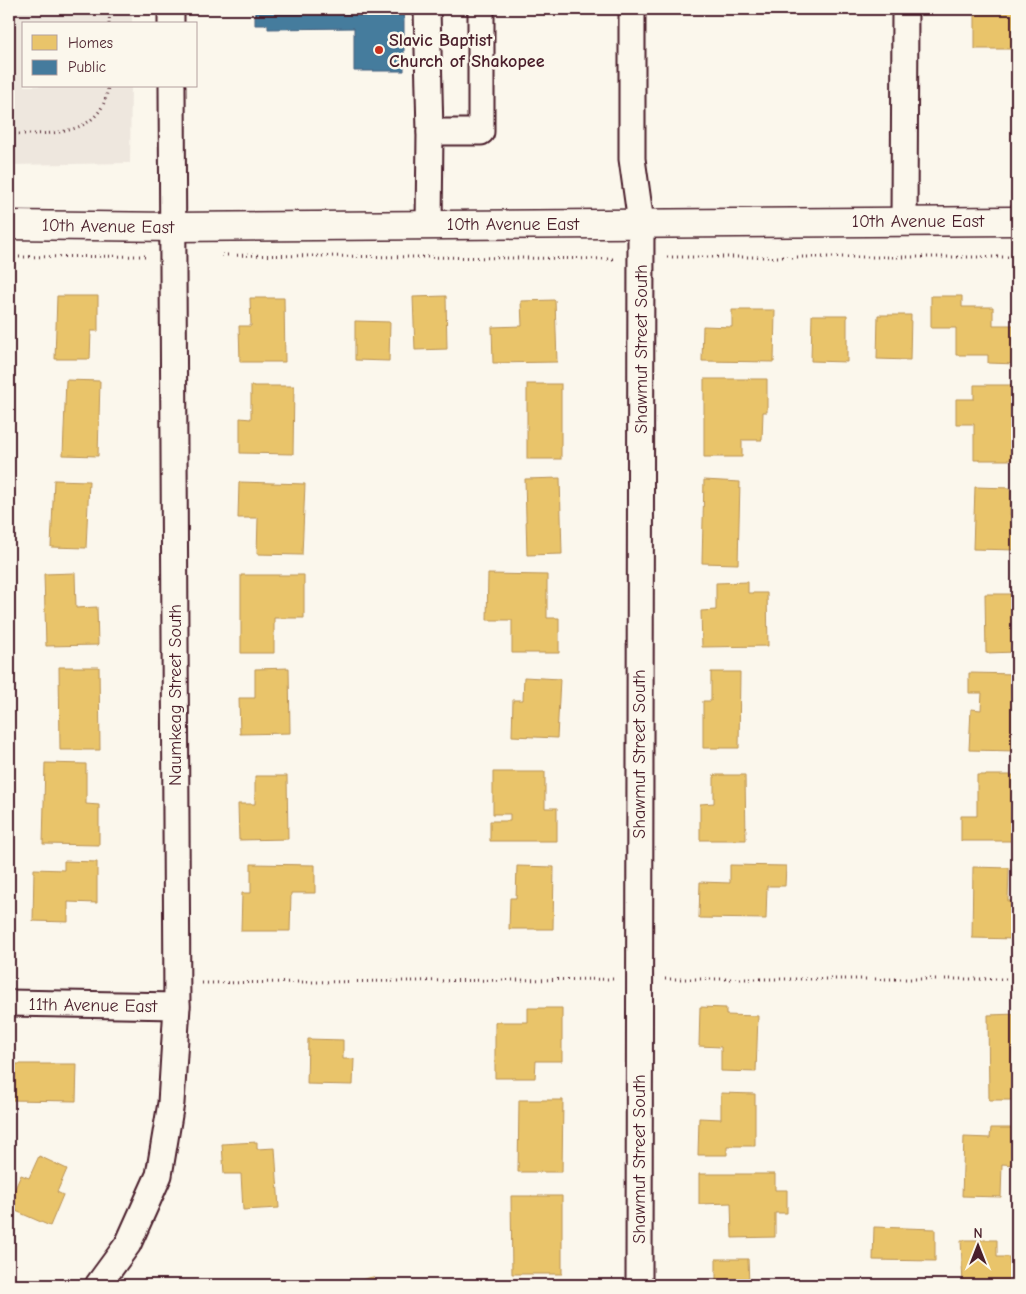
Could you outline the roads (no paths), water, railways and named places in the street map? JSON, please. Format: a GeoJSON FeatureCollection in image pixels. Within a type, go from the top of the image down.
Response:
{"type":"FeatureCollection","features":[{"type":"Feature","properties":{"kind":"main road","name":"10th Avenue East"},"geometry":{"type":"LineString","coordinates":[[9,225],[172,227],[1017,221]]}},
{"type":"Feature","properties":{"kind":"street"},"geometry":{"type":"LineString","coordinates":[[171,9],[171,22]]}},
{"type":"Feature","properties":{"kind":"street"},"geometry":{"type":"LineString","coordinates":[[427,9],[430,132],[429,225]]}},
{"type":"Feature","properties":{"kind":"street"},"geometry":{"type":"LineString","coordinates":[[430,132],[481,132],[481,9]]}},
{"type":"Feature","properties":{"kind":"street","name":"Shawmut Street South"},"geometry":{"type":"LineString","coordinates":[[632,9],[632,159],[641,223],[639,1285]]}},
{"type":"Feature","properties":{"kind":"street"},"geometry":{"type":"LineString","coordinates":[[904,221],[905,9]]}},
{"type":"Feature","properties":{"kind":"street","name":"Naumkeag Street South"},"geometry":{"type":"LineString","coordinates":[[98,1285],[128,1244],[159,1175],[172,1103],[176,995],[172,88]]}},
{"type":"Feature","properties":{"kind":"street","name":"11th Avenue East"},"geometry":{"type":"LineString","coordinates":[[9,1003],[176,995]]}},
{"type":"Feature","properties":{"kind":"place","name":"Slavic Baptist Church of Shakopee"},"geometry":{"type":"Point","coordinates":[379,50]}}]}
